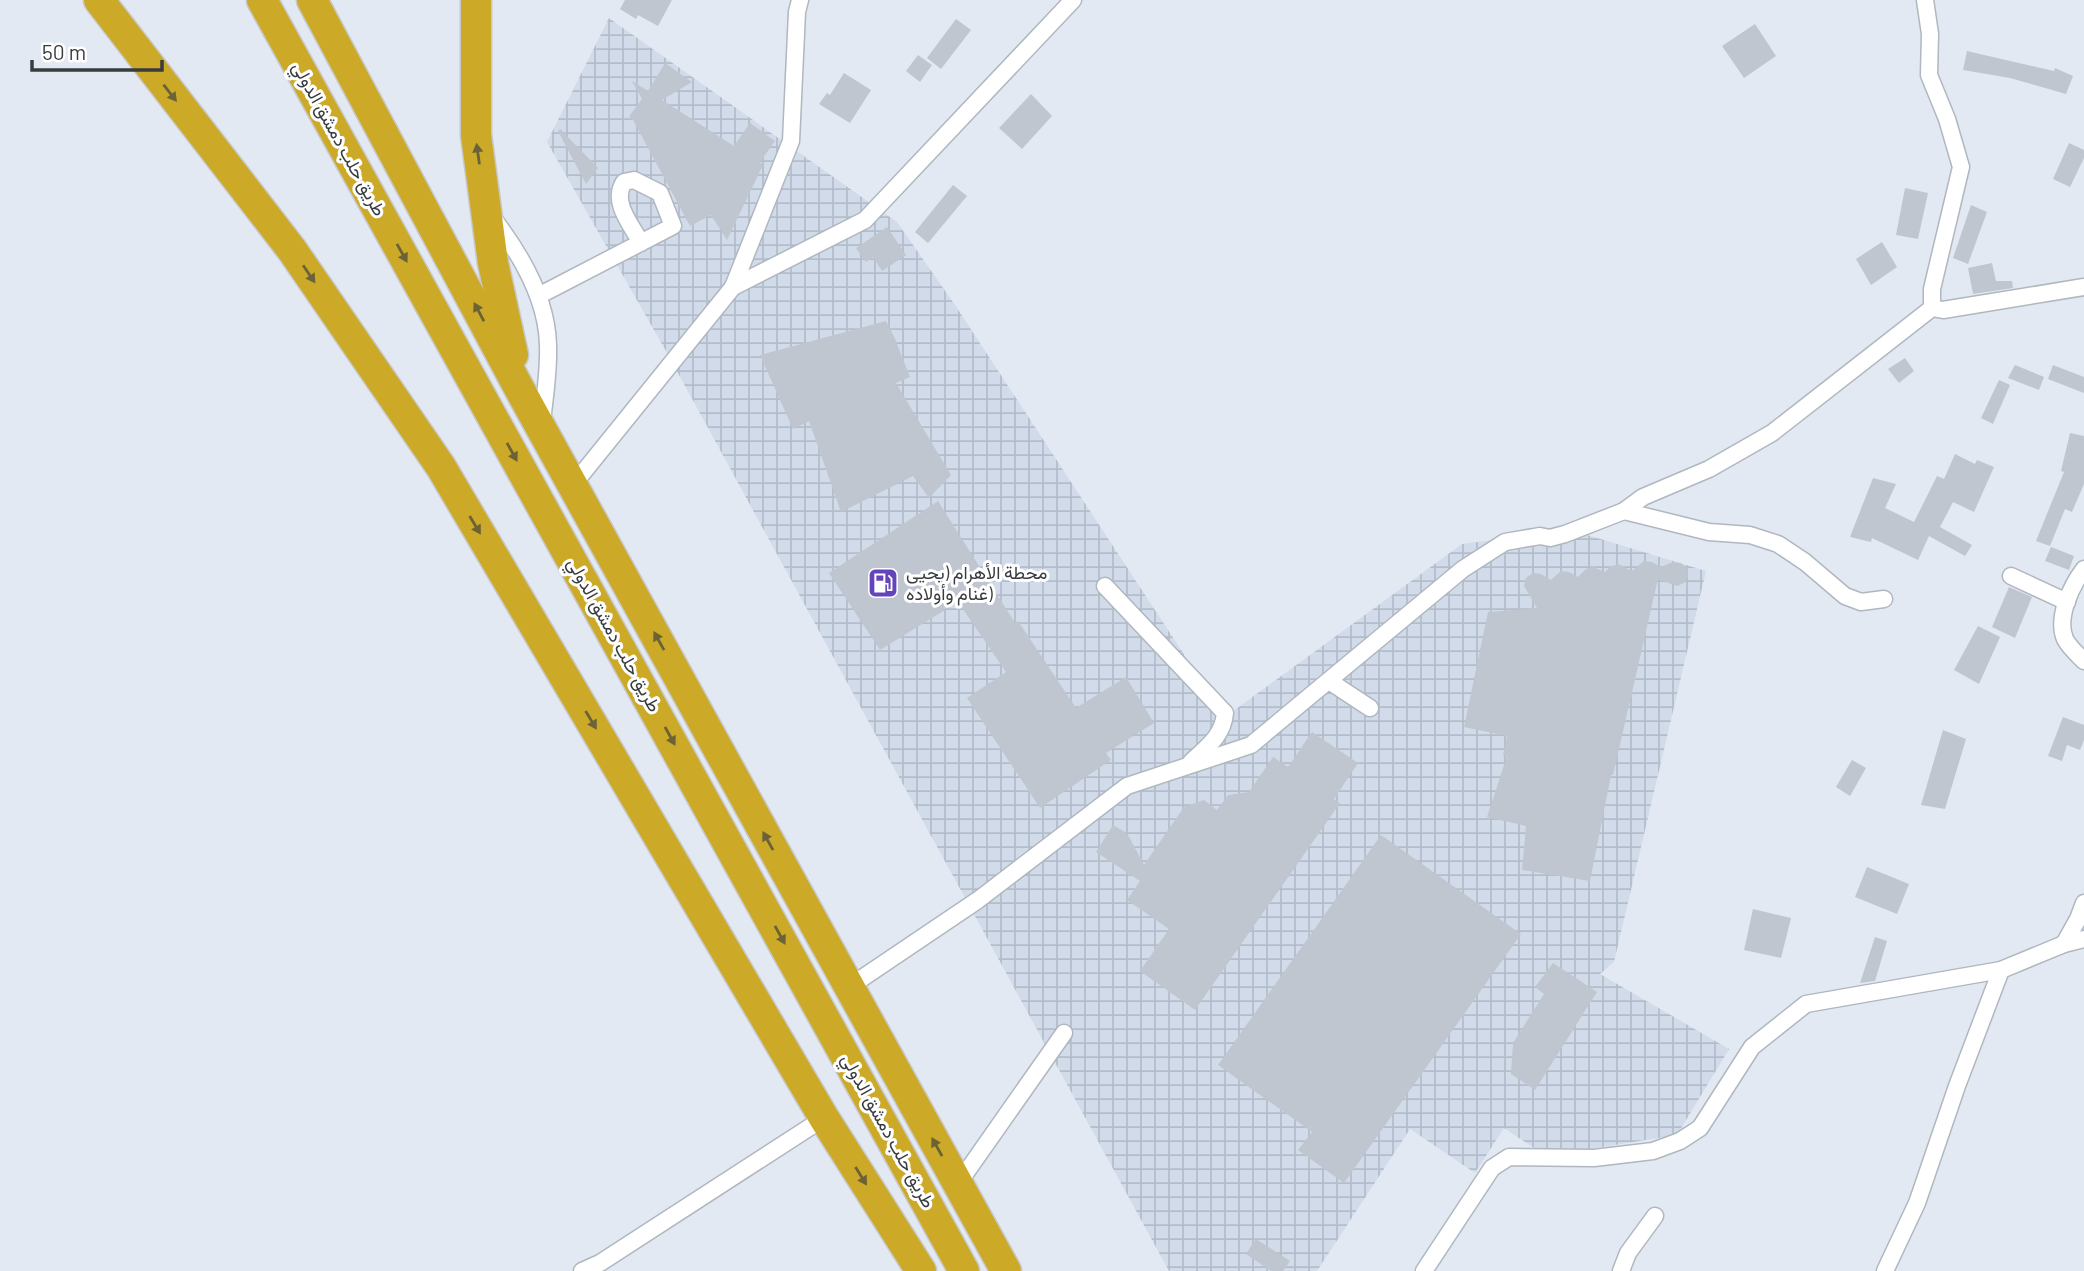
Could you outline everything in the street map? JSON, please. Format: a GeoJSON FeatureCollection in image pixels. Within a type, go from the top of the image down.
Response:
{"type":"FeatureCollection","features":[{"type":"Feature","properties":{"kind":"highway"},"geometry":{"type":"LineString","coordinates":[[99,0],[292,250],[441,467],[824,1118],[921,1271]]}},
{"type":"Feature","properties":{"kind":"highway","name":"طريق حلب دمشق الدولي"},"geometry":{"type":"LineString","coordinates":[[262,0],[964,1271]]}},
{"type":"Feature","properties":{"kind":"highway","name":"طريق حلب دمشق الدولي"},"geometry":{"type":"LineString","coordinates":[[312,0],[520,390],[1006,1271]]}},
{"type":"Feature","properties":{"kind":"highway"},"geometry":{"type":"LineString","coordinates":[[476,0],[476,135],[493,262],[520,390]]}},
{"type":"Feature","properties":{"kind":"street"},"geometry":{"type":"LineString","coordinates":[[573,485],[733,287],[791,141],[797,12],[800,0]]}},
{"type":"Feature","properties":{"kind":"street"},"geometry":{"type":"LineString","coordinates":[[733,287],[865,220],[1073,0]]}},
{"type":"Feature","properties":{"kind":"street"},"geometry":{"type":"LineString","coordinates":[[1925,0],[1930,34],[1929,75],[1947,119],[1961,167],[1932,289],[1932,308]]}},
{"type":"Feature","properties":{"kind":"street"},"geometry":{"type":"LineString","coordinates":[[485,209],[503,232],[540,295],[548,342],[541,427]]}},
{"type":"Feature","properties":{"kind":"street"},"geometry":{"type":"LineString","coordinates":[[540,295],[641,243]]}},
{"type":"Feature","properties":{"kind":"street"},"geometry":{"type":"LineString","coordinates":[[849,987],[978,900],[1126,786],[1251,745],[1463,569],[1505,542],[1565,534],[1624,511],[1643,497],[1709,468],[1772,433],[1932,308],[1943,310],[2084,287]]}},
{"type":"Feature","properties":{"kind":"street"},"geometry":{"type":"LineString","coordinates":[[1624,511],[1709,532],[1750,535],[1778,544],[1805,562],[1845,596],[1861,602],[1884,598]]}},
{"type":"Feature","properties":{"kind":"street"},"geometry":{"type":"LineString","coordinates":[[2084,569],[2067,602],[2062,627],[2066,641],[2084,661]]}},
{"type":"Feature","properties":{"kind":"street"},"geometry":{"type":"LineString","coordinates":[[2011,576],[2067,602]]}},
{"type":"Feature","properties":{"kind":"street"},"geometry":{"type":"LineString","coordinates":[[1105,586],[1225,713],[1223,728],[1216,739],[1187,766]]}},
{"type":"Feature","properties":{"kind":"street"},"geometry":{"type":"LineString","coordinates":[[1329,681],[1370,708]]}},
{"type":"Feature","properties":{"kind":"street"},"geometry":{"type":"LineString","coordinates":[[2064,944],[2084,903]]}},
{"type":"Feature","properties":{"kind":"street"},"geometry":{"type":"LineString","coordinates":[[1424,1271],[1492,1168],[1509,1157],[1594,1158],[1653,1151],[1680,1141],[1700,1128],[1752,1047],[1806,1004],[2001,970],[2064,944],[2084,939]]}},
{"type":"Feature","properties":{"kind":"street"},"geometry":{"type":"LineString","coordinates":[[1885,1271],[1917,1203],[2001,970]]}},
{"type":"Feature","properties":{"kind":"street"},"geometry":{"type":"LineString","coordinates":[[958,1184],[1065,1033]]}},
{"type":"Feature","properties":{"kind":"street"},"geometry":{"type":"LineString","coordinates":[[582,1271],[600,1263],[824,1118]]}},
{"type":"Feature","properties":{"kind":"street"},"geometry":{"type":"LineString","coordinates":[[1620,1271],[1628,1254],[1655,1216]]}},
{"type":"Feature","properties":{"kind":"shaded area"},"geometry":{"type":"Polygon","coordinates":[[[609,18],[897,222],[955,305],[1225,717],[1462,544],[1571,530],[1706,571],[1614,962],[1600,974],[1729,1049],[1677,1135],[1546,1156],[1504,1128],[1475,1173],[1410,1129],[1317,1271],[1169,1271],[667,353],[547,142],[609,18]]]}},
{"type":"Feature","properties":{"kind":"building"},"geometry":{"type":"Polygon","coordinates":[[[625,0],[672,0],[658,26],[638,15],[636,19],[620,9],[625,0]]]}},
{"type":"Feature","properties":{"kind":"building"},"geometry":{"type":"Polygon","coordinates":[[[956,19],[971,30],[941,69],[927,58],[956,19]]]}},
{"type":"Feature","properties":{"kind":"building"},"geometry":{"type":"Polygon","coordinates":[[[1755,24],[1776,56],[1744,78],[1722,46],[1755,24]]]}},
{"type":"Feature","properties":{"kind":"building"},"geometry":{"type":"Polygon","coordinates":[[[1967,51],[2054,71],[2055,68],[2073,76],[2066,94],[2010,78],[1963,70],[1967,51]]]}},
{"type":"Feature","properties":{"kind":"building"},"geometry":{"type":"Polygon","coordinates":[[[918,55],[932,65],[920,82],[906,71],[918,55]]]}},
{"type":"Feature","properties":{"kind":"building"},"geometry":{"type":"Polygon","coordinates":[[[665,63],[692,82],[662,100],[734,146],[750,123],[775,141],[760,162],[763,165],[727,240],[711,215],[690,226],[632,118],[629,120],[642,99],[632,81],[648,91],[665,63]]]}},
{"type":"Feature","properties":{"kind":"building"},"geometry":{"type":"Polygon","coordinates":[[[844,73],[871,90],[850,123],[819,104],[827,93],[830,95],[844,73]]]}},
{"type":"Feature","properties":{"kind":"building"},"geometry":{"type":"Polygon","coordinates":[[[1031,94],[1052,116],[1022,149],[999,128],[1031,94]]]}},
{"type":"Feature","properties":{"kind":"building"},"geometry":{"type":"Polygon","coordinates":[[[560,129],[598,168],[586,184],[558,131],[560,129]]]}},
{"type":"Feature","properties":{"kind":"building"},"geometry":{"type":"Polygon","coordinates":[[[2069,143],[2084,150],[2084,158],[2070,187],[2053,179],[2069,143]]]}},
{"type":"Feature","properties":{"kind":"building"},"geometry":{"type":"Polygon","coordinates":[[[953,185],[967,196],[928,243],[915,232],[953,185]]]}},
{"type":"Feature","properties":{"kind":"building"},"geometry":{"type":"Polygon","coordinates":[[[1905,188],[1928,193],[1918,239],[1896,235],[1905,188]]]}},
{"type":"Feature","properties":{"kind":"building"},"geometry":{"type":"Polygon","coordinates":[[[1971,205],[1987,212],[1968,264],[1953,258],[1971,205]]]}},
{"type":"Feature","properties":{"kind":"building"},"geometry":{"type":"Polygon","coordinates":[[[887,227],[906,255],[882,271],[873,257],[866,262],[856,248],[887,227]]]}},
{"type":"Feature","properties":{"kind":"building"},"geometry":{"type":"Polygon","coordinates":[[[1882,242],[1897,267],[1871,285],[1856,259],[1882,242]]]}},
{"type":"Feature","properties":{"kind":"building"},"geometry":{"type":"Polygon","coordinates":[[[1992,263],[1996,281],[2012,281],[2013,288],[1973,294],[1968,268],[1992,263]]]}},
{"type":"Feature","properties":{"kind":"building"},"geometry":{"type":"Polygon","coordinates":[[[886,321],[910,377],[896,383],[951,475],[929,498],[913,476],[841,512],[809,421],[793,429],[760,355],[886,321]]]}},
{"type":"Feature","properties":{"kind":"building"},"geometry":{"type":"Polygon","coordinates":[[[1905,358],[1914,371],[1899,383],[1888,369],[1905,358]]]}},
{"type":"Feature","properties":{"kind":"building"},"geometry":{"type":"Polygon","coordinates":[[[2015,365],[2044,377],[2039,390],[2008,378],[2015,365]]]}},
{"type":"Feature","properties":{"kind":"building"},"geometry":{"type":"Polygon","coordinates":[[[2053,365],[2084,377],[2084,393],[2048,379],[2053,365]]]}},
{"type":"Feature","properties":{"kind":"building"},"geometry":{"type":"Polygon","coordinates":[[[1999,380],[2010,385],[1993,424],[1981,418],[1999,380]]]}},
{"type":"Feature","properties":{"kind":"building"},"geometry":{"type":"Polygon","coordinates":[[[2070,433],[2084,436],[2084,484],[2072,512],[2065,509],[2050,546],[2036,541],[2064,472],[2061,471],[2070,433]]]}},
{"type":"Feature","properties":{"kind":"building"},"geometry":{"type":"Polygon","coordinates":[[[1955,454],[1975,464],[1977,460],[1994,467],[1974,512],[1953,502],[1940,527],[1972,545],[1965,556],[1929,536],[1918,560],[1872,538],[1871,542],[1850,537],[1873,478],[1896,484],[1885,508],[1914,522],[1937,476],[1944,479],[1955,454]]]}},
{"type":"Feature","properties":{"kind":"building"},"geometry":{"type":"Polygon","coordinates":[[[938,501],[1015,623],[1018,621],[1076,708],[1126,677],[1154,723],[1106,753],[1111,760],[1040,808],[967,698],[1006,672],[958,602],[880,650],[829,573],[938,501]]]}},
{"type":"Feature","properties":{"kind":"building"},"geometry":{"type":"Polygon","coordinates":[[[2051,547],[2074,556],[2069,570],[2045,561],[2051,547]]]}},
{"type":"Feature","properties":{"kind":"building"},"geometry":{"type":"Polygon","coordinates":[[[1644,561],[1661,567],[1673,562],[1681,563],[1687,568],[1688,576],[1684,583],[1677,586],[1658,579],[1611,775],[1590,881],[1522,870],[1526,826],[1487,817],[1507,756],[1503,755],[1507,736],[1464,727],[1488,612],[1537,608],[1524,586],[1526,578],[1533,573],[1551,580],[1561,571],[1578,577],[1586,569],[1593,567],[1605,572],[1618,564],[1632,571],[1644,561]]]}},
{"type":"Feature","properties":{"kind":"building"},"geometry":{"type":"Polygon","coordinates":[[[2009,587],[2032,597],[2015,638],[1992,627],[2009,587]]]}},
{"type":"Feature","properties":{"kind":"building"},"geometry":{"type":"Polygon","coordinates":[[[1978,626],[2000,637],[1979,684],[1954,670],[1978,626]]]}},
{"type":"Feature","properties":{"kind":"building"},"geometry":{"type":"Polygon","coordinates":[[[2063,717],[2084,725],[2084,740],[2080,750],[2067,745],[2062,761],[2048,756],[2063,717]]]}},
{"type":"Feature","properties":{"kind":"building"},"geometry":{"type":"Polygon","coordinates":[[[1943,730],[1966,739],[1945,809],[1921,805],[1943,730]]]}},
{"type":"Feature","properties":{"kind":"building"},"geometry":{"type":"Polygon","coordinates":[[[1312,732],[1358,763],[1334,799],[1340,803],[1195,1010],[1140,971],[1169,929],[1127,900],[1140,881],[1096,852],[1113,825],[1127,833],[1144,865],[1184,807],[1204,800],[1217,810],[1228,795],[1249,792],[1273,757],[1288,767],[1312,732]]]}},
{"type":"Feature","properties":{"kind":"building"},"geometry":{"type":"Polygon","coordinates":[[[1852,760],[1866,768],[1850,796],[1836,787],[1852,760]]]}},
{"type":"Feature","properties":{"kind":"building"},"geometry":{"type":"Polygon","coordinates":[[[1381,835],[1521,934],[1344,1183],[1298,1150],[1312,1132],[1218,1065],[1381,835]]]}},
{"type":"Feature","properties":{"kind":"building"},"geometry":{"type":"Polygon","coordinates":[[[1867,867],[1909,884],[1897,914],[1855,897],[1867,867]]]}},
{"type":"Feature","properties":{"kind":"building"},"geometry":{"type":"Polygon","coordinates":[[[1753,909],[1791,918],[1781,958],[1744,950],[1753,909]]]}},
{"type":"Feature","properties":{"kind":"building"},"geometry":{"type":"Polygon","coordinates":[[[1875,937],[1887,941],[1875,981],[1860,983],[1875,937]]]}},
{"type":"Feature","properties":{"kind":"building"},"geometry":{"type":"Polygon","coordinates":[[[1553,963],[1597,992],[1535,1090],[1511,1074],[1513,1043],[1544,994],[1535,987],[1553,963]]]}},
{"type":"Feature","properties":{"kind":"building"},"geometry":{"type":"Polygon","coordinates":[[[1256,1239],[1290,1261],[1283,1271],[1271,1271],[1246,1254],[1256,1239]]]}},
{"type":"Feature","properties":{"kind":"place","name":"محطة الأهرام (يحيى غنام وأولاده)"},"geometry":{"type":"Point","coordinates":[883,583]}}]}
